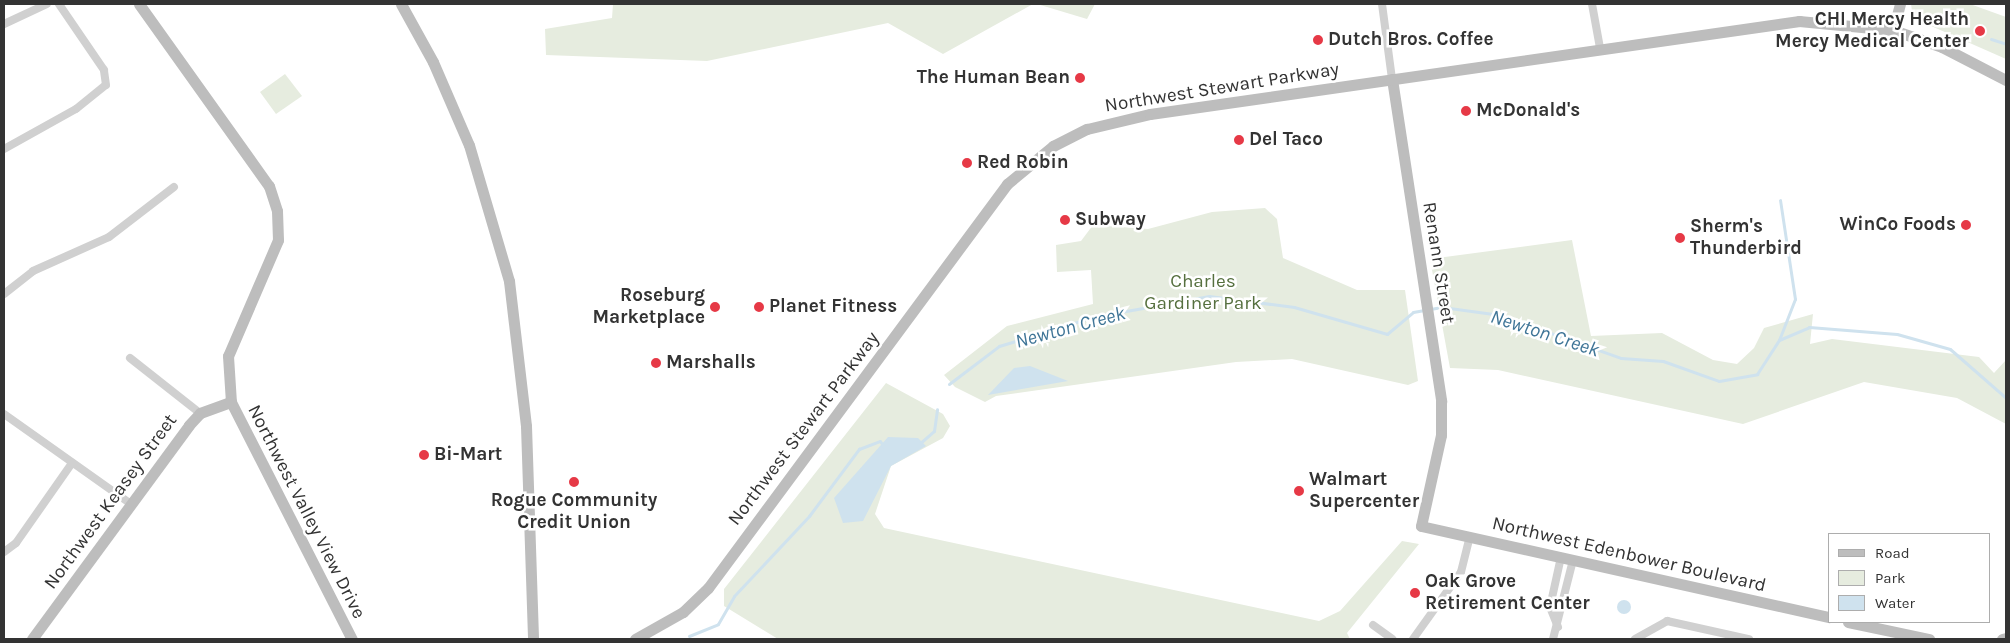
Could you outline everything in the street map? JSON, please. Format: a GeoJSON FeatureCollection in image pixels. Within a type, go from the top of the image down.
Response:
{"type":"FeatureCollection","features":[{"type":"Feature","properties":{"kind":"main road","name":"Northwest Valley View Drive"},"geometry":{"type":"LineString","coordinates":[[139,4],[247,151],[269,186],[277,211],[278,240],[228,356],[231,402],[352,639]]}},
{"type":"Feature","properties":{"kind":"main road"},"geometry":{"type":"LineString","coordinates":[[401,4],[433,62],[469,145],[509,281],[526,426],[533,639]]}},
{"type":"Feature","properties":{"kind":"main road"},"geometry":{"type":"LineString","coordinates":[[1893,30],[1900,4]]}},
{"type":"Feature","properties":{"kind":"main road","name":"Northwest Stewart Parkway"},"geometry":{"type":"LineString","coordinates":[[635,639],[683,612],[708,588],[991,203],[1040,156],[1087,129],[1118,120],[1600,48],[1791,22],[1893,30],[1942,47],[2006,80]]}},
{"type":"Feature","properties":{"kind":"main road","name":"Renann Street"},"geometry":{"type":"LineString","coordinates":[[1392,79],[1425,286],[1441,435],[1421,526]]}},
{"type":"Feature","properties":{"kind":"main road","name":"Northwest Keasey Street"},"geometry":{"type":"LineString","coordinates":[[32,639],[200,413],[231,402]]}},
{"type":"Feature","properties":{"kind":"main road","name":"Northwest Edenbower Boulevard"},"geometry":{"type":"LineString","coordinates":[[1421,526],[1828,617]]}},
{"type":"Feature","properties":{"kind":"main road"},"geometry":{"type":"LineString","coordinates":[[1853,623],[1929,639]]}},
{"type":"Feature","properties":{"kind":"main road"},"geometry":{"type":"LineString","coordinates":[[2002,639],[2006,638]]}},
{"type":"Feature","properties":{"kind":"street"},"geometry":{"type":"LineString","coordinates":[[4,24],[46,4]]}},
{"type":"Feature","properties":{"kind":"street"},"geometry":{"type":"LineString","coordinates":[[4,150],[76,109],[106,85],[104,70],[59,4]]}},
{"type":"Feature","properties":{"kind":"street","name":"Renann Street"},"geometry":{"type":"LineString","coordinates":[[1382,4],[1392,79]]}},
{"type":"Feature","properties":{"kind":"street"},"geometry":{"type":"LineString","coordinates":[[1592,4],[1600,48]]}},
{"type":"Feature","properties":{"kind":"street"},"geometry":{"type":"LineString","coordinates":[[4,294],[32,271],[109,237],[174,186]]}},
{"type":"Feature","properties":{"kind":"street"},"geometry":{"type":"LineString","coordinates":[[130,358],[200,413]]}},
{"type":"Feature","properties":{"kind":"street"},"geometry":{"type":"LineString","coordinates":[[4,414],[131,504]]}},
{"type":"Feature","properties":{"kind":"street"},"geometry":{"type":"LineString","coordinates":[[5,552],[72,463]]}},
{"type":"Feature","properties":{"kind":"street"},"geometry":{"type":"LineString","coordinates":[[1413,639],[1461,572],[1470,537]]}},
{"type":"Feature","properties":{"kind":"street"},"geometry":{"type":"LineString","coordinates":[[1558,627],[1550,607],[1561,557]]}},
{"type":"Feature","properties":{"kind":"street"},"geometry":{"type":"LineString","coordinates":[[1553,639],[1558,627],[1573,560]]}},
{"type":"Feature","properties":{"kind":"street"},"geometry":{"type":"LineString","coordinates":[[1635,639],[1667,621],[1749,639]]}},
{"type":"Feature","properties":{"kind":"street"},"geometry":{"type":"LineString","coordinates":[[1373,625],[1392,639]]}},
{"type":"Feature","properties":{"kind":"green space"},"geometry":{"type":"Polygon","coordinates":[[[613,4],[1033,4],[943,54],[888,23],[707,61],[546,55],[545,29],[612,18],[613,4]]]}},
{"type":"Feature","properties":{"kind":"green space"},"geometry":{"type":"Polygon","coordinates":[[[1037,4],[1095,4],[1087,19],[1037,4]]]}},
{"type":"Feature","properties":{"kind":"green space","name":"CHI Mercy Health Mercy Medical Center"},"geometry":{"type":"Polygon","coordinates":[[[1911,4],[1970,4],[2006,17],[2006,59],[1913,18],[1911,4]]]}},
{"type":"Feature","properties":{"kind":"green space"},"geometry":{"type":"Polygon","coordinates":[[[285,74],[302,96],[276,114],[260,92],[285,74]]]}},
{"type":"Feature","properties":{"kind":"green space","name":"Charles Gardiner Park"},"geometry":{"type":"Polygon","coordinates":[[[1265,208],[1277,219],[1283,258],[1357,290],[1405,290],[1418,381],[1408,385],[1292,359],[1236,362],[996,396],[985,402],[955,387],[944,375],[1007,326],[1093,304],[1091,270],[1057,272],[1056,245],[1081,241],[1093,225],[1148,229],[1212,212],[1265,208]]]}},
{"type":"Feature","properties":{"kind":"green space"},"geometry":{"type":"Polygon","coordinates":[[[1572,240],[1591,336],[1662,333],[1713,360],[1737,364],[1754,348],[1764,328],[1813,314],[1810,344],[1832,339],[1979,357],[1994,373],[2006,360],[2006,424],[1957,398],[1864,382],[1743,424],[1498,370],[1450,368],[1430,259],[1572,240]]]}},
{"type":"Feature","properties":{"kind":"green space"},"geometry":{"type":"Polygon","coordinates":[[[886,383],[943,414],[950,426],[943,438],[891,466],[875,514],[884,528],[1319,621],[1340,611],[1402,541],[1419,544],[1347,633],[1350,639],[778,639],[724,606],[724,589],[886,383]]]}},
{"type":"Feature","properties":{"kind":"water"},"geometry":{"type":"Polygon","coordinates":[[[1030,366],[1068,381],[988,395],[1014,368],[1030,366]]]}},
{"type":"Feature","properties":{"kind":"water"},"geometry":{"type":"Polygon","coordinates":[[[888,437],[918,438],[926,446],[891,466],[863,521],[843,523],[834,498],[888,437]]]}},
{"type":"Feature","properties":{"kind":"water"},"geometry":{"type":"Polygon","coordinates":[[[1624,600],[1629,602],[1631,607],[1629,612],[1624,614],[1619,612],[1617,607],[1619,602],[1624,600]]]}},
{"type":"Feature","properties":{"kind":"waterway"},"geometry":{"type":"LineString","coordinates":[[1991,39],[2006,44]]}},
{"type":"Feature","properties":{"kind":"waterway"},"geometry":{"type":"LineString","coordinates":[[1779,340],[1795,299],[1780,200]]}},
{"type":"Feature","properties":{"kind":"waterway","name":"Newton Creek"},"geometry":{"type":"LineString","coordinates":[[949,384],[999,346],[1093,317],[1209,296],[1294,307],[1387,334],[1413,312],[1442,307],[1500,315],[1621,358],[1663,361],[1719,381],[1757,374],[1779,340],[1809,327],[1897,334],[1950,349],[2006,398]]}},
{"type":"Feature","properties":{"kind":"waterway","name":"Newton Creek"},"geometry":{"type":"LineString","coordinates":[[919,444],[934,431],[937,409]]}},
{"type":"Feature","properties":{"kind":"waterway","name":"Newton Creek"},"geometry":{"type":"LineString","coordinates":[[689,636],[718,624],[734,596],[809,516],[859,449],[880,441],[884,447]]}},
{"type":"Feature","properties":{"kind":"place","name":"CHI Mercy Health Mercy Medical Center"},"geometry":{"type":"Point","coordinates":[1980,31]}},
{"type":"Feature","properties":{"kind":"place","name":"Dutch Bros. Coffee"},"geometry":{"type":"Point","coordinates":[1318,40]}},
{"type":"Feature","properties":{"kind":"place","name":"The Human Bean"},"geometry":{"type":"Point","coordinates":[1080,78]}},
{"type":"Feature","properties":{"kind":"place","name":"McDonald's"},"geometry":{"type":"Point","coordinates":[1466,111]}},
{"type":"Feature","properties":{"kind":"place","name":"Del Taco"},"geometry":{"type":"Point","coordinates":[1239,140]}},
{"type":"Feature","properties":{"kind":"place","name":"Red Robin"},"geometry":{"type":"Point","coordinates":[967,163]}},
{"type":"Feature","properties":{"kind":"place","name":"Subway"},"geometry":{"type":"Point","coordinates":[1065,220]}},
{"type":"Feature","properties":{"kind":"place","name":"WinCo Foods"},"geometry":{"type":"Point","coordinates":[1966,225]}},
{"type":"Feature","properties":{"kind":"place","name":"Sherm's Thunderbird"},"geometry":{"type":"Point","coordinates":[1680,238]}},
{"type":"Feature","properties":{"kind":"place","name":"Roseburg Marketplace"},"geometry":{"type":"Point","coordinates":[715,307]}},
{"type":"Feature","properties":{"kind":"place","name":"Planet Fitness"},"geometry":{"type":"Point","coordinates":[759,307]}},
{"type":"Feature","properties":{"kind":"place","name":"Marshalls"},"geometry":{"type":"Point","coordinates":[656,363]}},
{"type":"Feature","properties":{"kind":"place","name":"Bi-Mart"},"geometry":{"type":"Point","coordinates":[424,455]}},
{"type":"Feature","properties":{"kind":"place","name":"Rogue Community Credit Union"},"geometry":{"type":"Point","coordinates":[574,482]}},
{"type":"Feature","properties":{"kind":"place","name":"Walmart Supercenter"},"geometry":{"type":"Point","coordinates":[1299,491]}},
{"type":"Feature","properties":{"kind":"place","name":"Oak Grove Retirement Center"},"geometry":{"type":"Point","coordinates":[1415,593]}}]}
